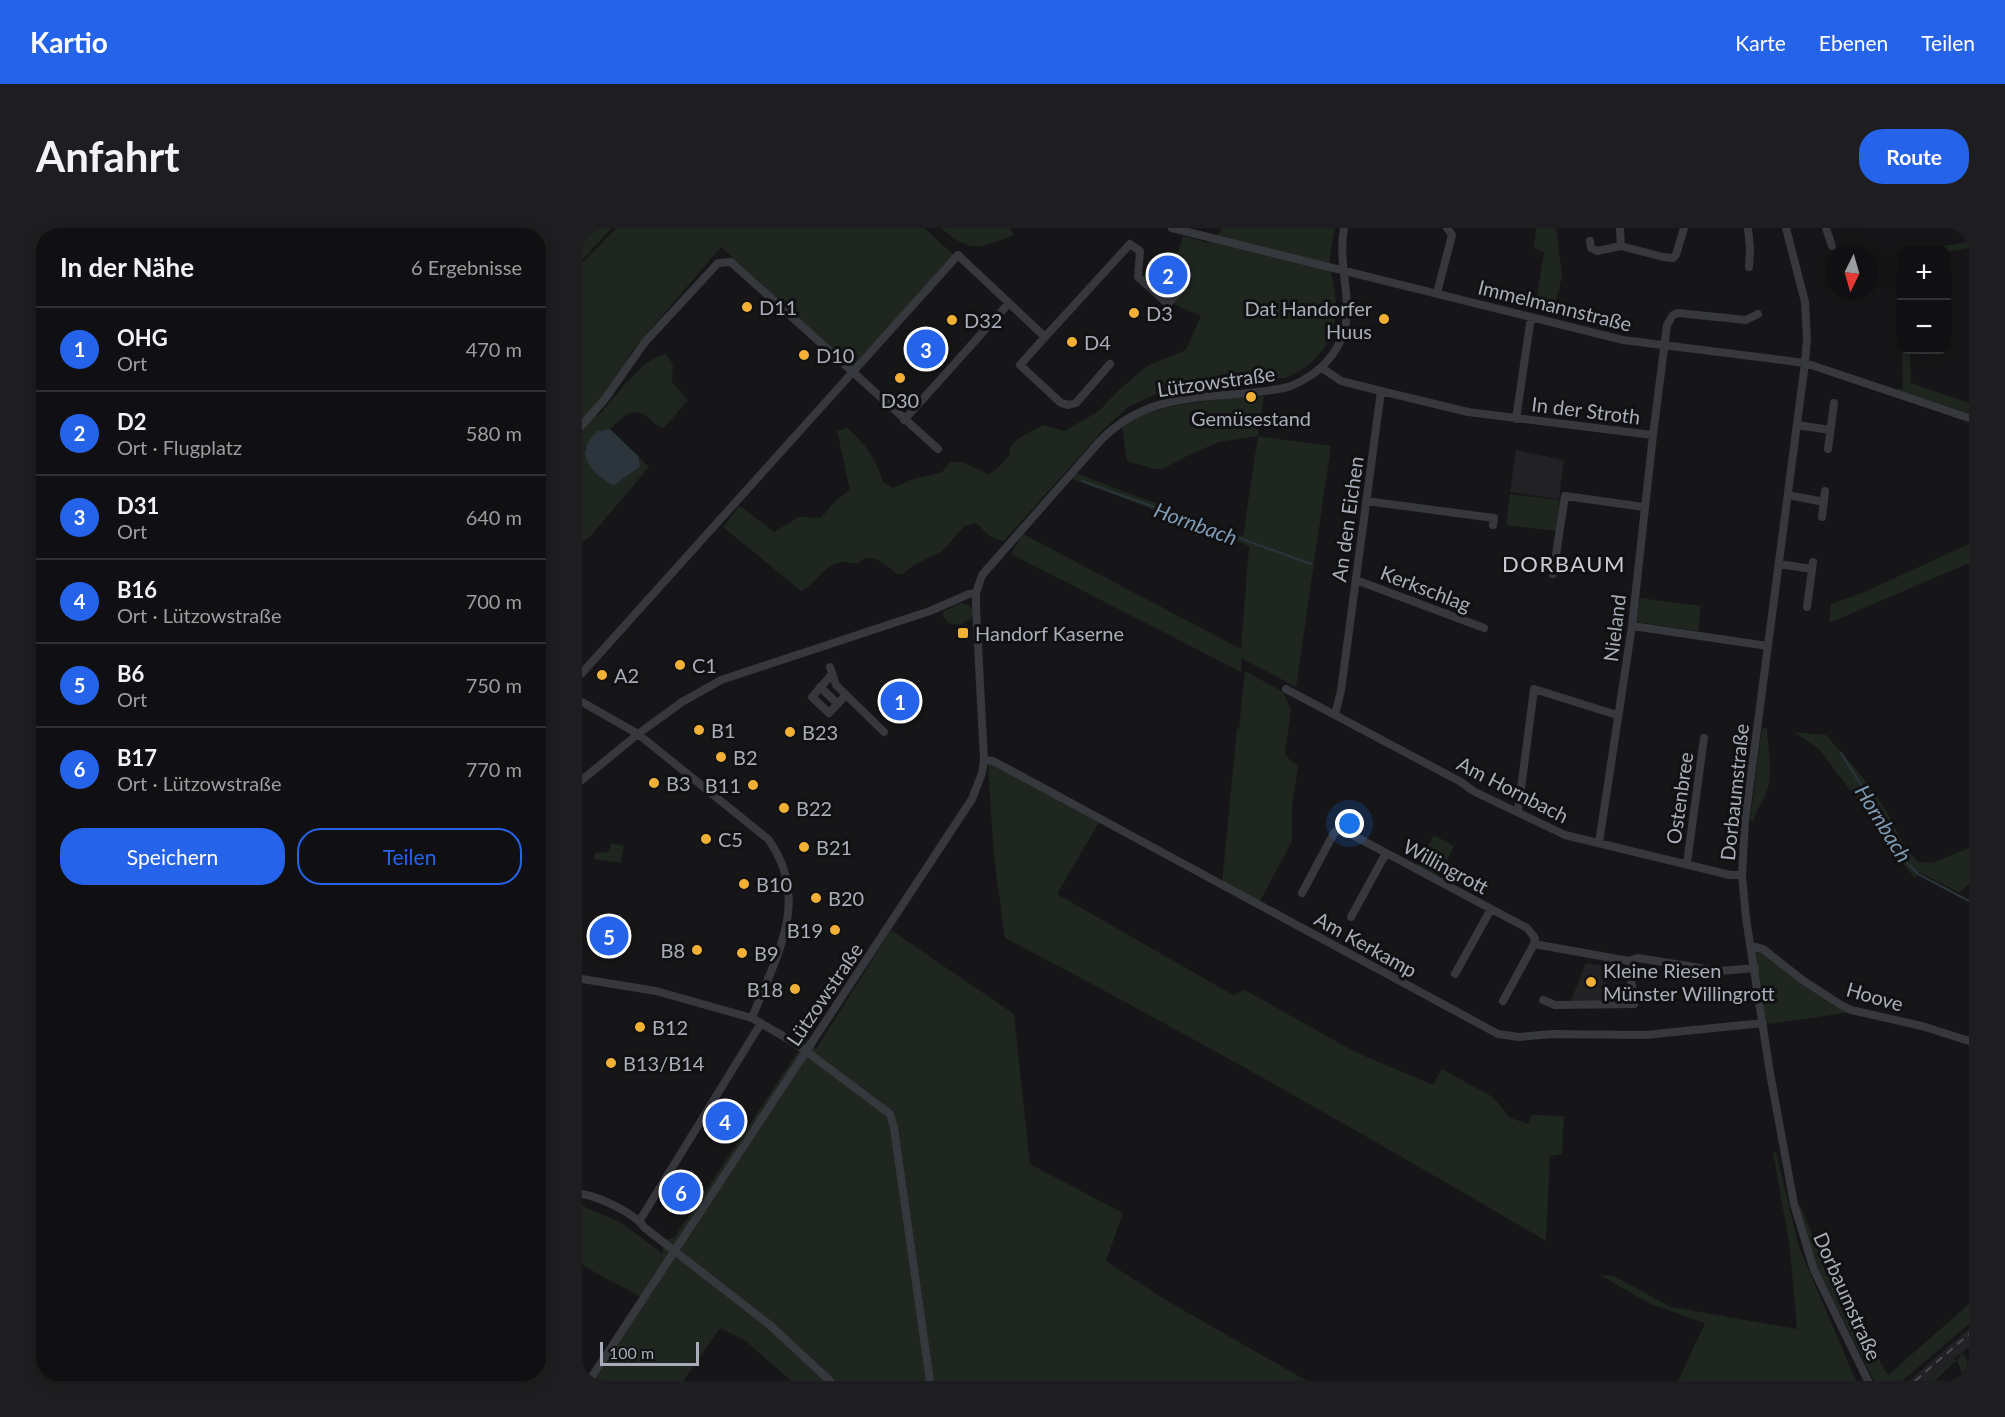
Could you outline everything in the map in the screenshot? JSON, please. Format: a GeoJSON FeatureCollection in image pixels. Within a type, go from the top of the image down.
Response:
{"type":"FeatureCollection","features":[{"type":"Feature","properties":{"kind":"street","name":"Immelmannstraße"},"geometry":{"type":"LineString","coordinates":[[1172,228],[1623,340],[1805,363],[1969,418]]}},
{"type":"Feature","properties":{"kind":"street","name":"Lützowstraße"},"geometry":{"type":"LineString","coordinates":[[589,1381],[972,799],[982,773],[984,760],[976,594],[982,575],[1100,441],[1121,422],[1144,409],[1165,402],[1288,387],[1301,382],[1322,368],[1339,344],[1345,325],[1347,307],[1341,243],[1344,228]]}},
{"type":"Feature","properties":{"kind":"street"},"geometry":{"type":"LineString","coordinates":[[1437,293],[1452,236],[1447,228]]}},
{"type":"Feature","properties":{"kind":"street"},"geometry":{"type":"LineString","coordinates":[[1620,228],[1621,246]]}},
{"type":"Feature","properties":{"kind":"street"},"geometry":{"type":"LineString","coordinates":[[1590,241],[1591,248],[1597,251],[1621,246],[1673,258],[1684,228]]}},
{"type":"Feature","properties":{"kind":"street"},"geometry":{"type":"LineString","coordinates":[[1748,228],[1749,267]]}},
{"type":"Feature","properties":{"kind":"street","name":"Dorbaumstraße"},"geometry":{"type":"LineString","coordinates":[[1786,228],[1805,302],[1807,338],[1744,821],[1742,875],[1762,1023],[1786,1168],[1798,1221],[1821,1286],[1868,1381]]}},
{"type":"Feature","properties":{"kind":"street"},"geometry":{"type":"LineString","coordinates":[[1826,228],[1832,246]]}},
{"type":"Feature","properties":{"kind":"street"},"geometry":{"type":"LineString","coordinates":[[1110,364],[1076,403],[1069,405],[1061,403],[1020,365],[1130,244],[1140,252],[1138,277],[1168,304],[1181,289]]}},
{"type":"Feature","properties":{"kind":"street"},"geometry":{"type":"LineString","coordinates":[[582,673],[958,255],[1045,337]]}},
{"type":"Feature","properties":{"kind":"street"},"geometry":{"type":"LineString","coordinates":[[582,426],[605,399],[645,342],[718,262],[731,262],[852,374],[938,449]]}},
{"type":"Feature","properties":{"kind":"street"},"geometry":{"type":"LineString","coordinates":[[904,420],[1009,303]]}},
{"type":"Feature","properties":{"kind":"street"},"geometry":{"type":"LineString","coordinates":[[1665,346],[1669,320],[1678,313],[1746,320],[1758,314]]}},
{"type":"Feature","properties":{"kind":"street","name":"In der Stroth"},"geometry":{"type":"LineString","coordinates":[[1516,419],[1531,317]]}},
{"type":"Feature","properties":{"kind":"street","name":"Nieland"},"geometry":{"type":"LineString","coordinates":[[1599,843],[1632,626],[1644,507],[1665,346]]}},
{"type":"Feature","properties":{"kind":"street"},"geometry":{"type":"LineString","coordinates":[[1322,368],[1341,381],[1381,391]]}},
{"type":"Feature","properties":{"kind":"street","name":"In der Stroth"},"geometry":{"type":"LineString","coordinates":[[1381,391],[1457,410],[1653,435]]}},
{"type":"Feature","properties":{"kind":"street","name":"An den Eichen"},"geometry":{"type":"LineString","coordinates":[[1335,714],[1341,691],[1381,391]]}},
{"type":"Feature","properties":{"kind":"street"},"geometry":{"type":"LineString","coordinates":[[1828,448],[1833,404]]}},
{"type":"Feature","properties":{"kind":"street"},"geometry":{"type":"LineString","coordinates":[[1797,425],[1830,430]]}},
{"type":"Feature","properties":{"kind":"street"},"geometry":{"type":"LineString","coordinates":[[1822,517],[1825,491]]}},
{"type":"Feature","properties":{"kind":"street"},"geometry":{"type":"LineString","coordinates":[[1788,495],[1824,501]]}},
{"type":"Feature","properties":{"kind":"street"},"geometry":{"type":"LineString","coordinates":[[1553,574],[1565,496],[1644,507]]}},
{"type":"Feature","properties":{"kind":"street"},"geometry":{"type":"LineString","coordinates":[[1366,501],[1494,518],[1493,525]]}},
{"type":"Feature","properties":{"kind":"street"},"geometry":{"type":"LineString","coordinates":[[1779,564],[1813,566],[1807,607]]}},
{"type":"Feature","properties":{"kind":"street","name":"Kerkschlag"},"geometry":{"type":"LineString","coordinates":[[1356,580],[1484,628]]}},
{"type":"Feature","properties":{"kind":"street"},"geometry":{"type":"LineString","coordinates":[[582,780],[638,734],[682,702],[721,680],[930,611],[969,594],[976,594]]}},
{"type":"Feature","properties":{"kind":"street"},"geometry":{"type":"LineString","coordinates":[[1632,626],[1768,646]]}},
{"type":"Feature","properties":{"kind":"street"},"geometry":{"type":"LineString","coordinates":[[846,695],[829,713],[812,697],[831,670],[836,685],[884,732]]}},
{"type":"Feature","properties":{"kind":"street"},"geometry":{"type":"LineString","coordinates":[[820,687],[838,704]]}},
{"type":"Feature","properties":{"kind":"street","name":"Am Hornbach"},"geometry":{"type":"LineString","coordinates":[[1286,689],[1461,782],[1473,791],[1566,835],[1742,875]]}},
{"type":"Feature","properties":{"kind":"street"},"geometry":{"type":"LineString","coordinates":[[1518,812],[1534,689],[1617,715]]}},
{"type":"Feature","properties":{"kind":"street"},"geometry":{"type":"LineString","coordinates":[[582,702],[638,734],[768,839],[779,854],[789,889],[788,917],[784,934],[752,1018]]}},
{"type":"Feature","properties":{"kind":"street","name":"Ostenbree"},"geometry":{"type":"LineString","coordinates":[[1687,863],[1704,738]]}},
{"type":"Feature","properties":{"kind":"street","name":"Am Kerkamp"},"geometry":{"type":"LineString","coordinates":[[984,760],[993,761],[1498,1034],[1519,1037],[1558,1034],[1645,1035],[1762,1023]]}},
{"type":"Feature","properties":{"kind":"street","name":"Willingrott"},"geometry":{"type":"LineString","coordinates":[[1302,893],[1334,833],[1343,830],[1527,928],[1535,938],[1534,945]]}},
{"type":"Feature","properties":{"kind":"street","name":"Willingrott"},"geometry":{"type":"LineString","coordinates":[[1351,917],[1386,853]]}},
{"type":"Feature","properties":{"kind":"street","name":"Willingrott"},"geometry":{"type":"LineString","coordinates":[[1455,974],[1491,909]]}},
{"type":"Feature","properties":{"kind":"street"},"geometry":{"type":"LineString","coordinates":[[1503,1001],[1534,945],[1629,961],[1638,958],[1719,971],[1755,968]]}},
{"type":"Feature","properties":{"kind":"street","name":"Hoove"},"geometry":{"type":"LineString","coordinates":[[1751,946],[1763,949],[1801,979],[1851,1010],[1922,1026],[1969,1041]]}},
{"type":"Feature","properties":{"kind":"street"},"geometry":{"type":"LineString","coordinates":[[1543,1000],[1556,1005],[1634,1004],[1629,961]]}},
{"type":"Feature","properties":{"kind":"street"},"geometry":{"type":"LineString","coordinates":[[582,979],[656,991],[752,1018],[806,1051],[890,1114],[893,1119],[930,1381]]}},
{"type":"Feature","properties":{"kind":"street"},"geometry":{"type":"LineString","coordinates":[[640,1220],[761,1023]]}},
{"type":"Feature","properties":{"kind":"street"},"geometry":{"type":"LineString","coordinates":[[582,1194],[594,1196],[640,1220],[645,1228],[771,1326],[830,1381]]}},
{"type":"Feature","properties":{"kind":"shaded area"},"geometry":{"type":"Polygon","coordinates":[[[582,228],[612,228],[582,260],[582,228]]]}},
{"type":"Feature","properties":{"kind":"shaded area"},"geometry":{"type":"Polygon","coordinates":[[[616,228],[924,228],[954,255],[852,367],[721,247],[629,355],[628,367],[593,417],[600,414],[639,370],[657,357],[666,354],[673,364],[672,382],[688,400],[664,428],[643,414],[635,412],[627,414],[611,428],[597,431],[584,449],[615,484],[640,467],[639,457],[649,467],[589,538],[582,541],[582,263],[616,228]]]}},
{"type":"Feature","properties":{"kind":"shaded area"},"geometry":{"type":"Polygon","coordinates":[[[941,228],[1010,228],[1014,235],[993,243],[976,246],[960,242],[941,228]]]}},
{"type":"Feature","properties":{"kind":"shaded area"},"geometry":{"type":"Polygon","coordinates":[[[1221,228],[1335,228],[1330,261],[1336,316],[1323,350],[1306,367],[1284,378],[1160,392],[1128,407],[1103,430],[1004,541],[991,537],[976,523],[965,526],[941,552],[916,564],[902,574],[896,574],[877,560],[867,558],[857,564],[846,562],[831,566],[801,591],[723,527],[740,506],[774,532],[799,517],[821,518],[835,501],[850,490],[837,431],[847,428],[859,439],[873,459],[883,482],[893,488],[911,480],[942,472],[950,462],[962,462],[989,474],[1010,455],[1010,447],[1019,438],[1043,425],[1065,431],[1099,411],[1147,366],[1186,350],[1201,316],[1178,306],[1162,292],[1180,272],[1184,276],[1191,269],[1177,256],[1183,236],[1208,243],[1220,232],[1221,228]]]}},
{"type":"Feature","properties":{"kind":"shaded area"},"geometry":{"type":"Polygon","coordinates":[[[1536,228],[1556,228],[1562,277],[1552,314],[1535,310],[1544,252],[1534,248],[1536,228]]]}},
{"type":"Feature","properties":{"kind":"shaded area"},"geometry":{"type":"Polygon","coordinates":[[[1969,242],[1969,248],[1951,251],[1951,246],[1944,246],[1969,242]]]}},
{"type":"Feature","properties":{"kind":"shaded area"},"geometry":{"type":"Polygon","coordinates":[[[1902,354],[1910,354],[1911,383],[1969,403],[1969,413],[1894,389],[1903,389],[1902,354]]]}},
{"type":"Feature","properties":{"kind":"shaded area"},"geometry":{"type":"Polygon","coordinates":[[[1264,396],[1258,436],[1220,442],[1162,469],[1154,469],[1127,461],[1122,427],[1151,412],[1169,407],[1210,400],[1264,396]]]}},
{"type":"Feature","properties":{"kind":"shaded area"},"geometry":{"type":"Polygon","coordinates":[[[610,429],[639,457],[640,467],[614,485],[594,471],[586,453],[587,445],[597,431],[610,429]]]}},
{"type":"Feature","properties":{"kind":"shaded area"},"geometry":{"type":"Polygon","coordinates":[[[1258,436],[1331,446],[1296,687],[1241,658],[1241,672],[1011,554],[1023,534],[1241,649],[1249,546],[1070,478],[1075,473],[1243,536],[1258,436]]]}},
{"type":"Feature","properties":{"kind":"shaded area"},"geometry":{"type":"Polygon","coordinates":[[[1516,450],[1564,460],[1559,499],[1510,492],[1516,450]]]}},
{"type":"Feature","properties":{"kind":"shaded area"},"geometry":{"type":"Polygon","coordinates":[[[1510,494],[1560,500],[1556,531],[1506,525],[1510,494]]]}},
{"type":"Feature","properties":{"kind":"shaded area"},"geometry":{"type":"Polygon","coordinates":[[[1969,544],[1969,563],[1829,623],[1831,604],[1862,593],[1969,544]]]}},
{"type":"Feature","properties":{"kind":"shaded area"},"geometry":{"type":"Polygon","coordinates":[[[1640,598],[1701,606],[1698,631],[1636,622],[1640,598]]]}},
{"type":"Feature","properties":{"kind":"shaded area"},"geometry":{"type":"Polygon","coordinates":[[[961,603],[969,605],[972,609],[972,618],[960,625],[948,623],[943,616],[944,611],[961,603]]]}},
{"type":"Feature","properties":{"kind":"shaded area"},"geometry":{"type":"Polygon","coordinates":[[[1245,671],[1283,692],[1291,709],[1285,753],[1298,766],[1292,806],[1292,841],[1259,903],[1222,883],[1237,728],[1239,729],[1245,671]]]}},
{"type":"Feature","properties":{"kind":"shaded area"},"geometry":{"type":"Polygon","coordinates":[[[1762,728],[1767,729],[1770,777],[1767,791],[1753,822],[1750,820],[1762,728]]]}},
{"type":"Feature","properties":{"kind":"shaded area"},"geometry":{"type":"Polygon","coordinates":[[[1794,732],[1826,735],[1870,787],[1903,843],[1918,862],[1932,863],[1969,848],[1969,883],[1960,893],[1919,872],[1915,878],[1890,848],[1877,826],[1819,749],[1794,732]]]}},
{"type":"Feature","properties":{"kind":"shaded area"},"geometry":{"type":"Polygon","coordinates":[[[988,764],[998,765],[1102,817],[1057,894],[1233,995],[1245,990],[1355,1052],[1433,1085],[1442,1069],[1493,1097],[1510,1118],[1529,1124],[1531,1115],[1564,1116],[1562,1154],[1550,1156],[1546,1241],[1277,1086],[1005,938],[994,858],[988,764]]]}},
{"type":"Feature","properties":{"kind":"shaded area"},"geometry":{"type":"Polygon","coordinates":[[[1434,835],[1454,846],[1438,876],[1417,865],[1434,835]]]}},
{"type":"Feature","properties":{"kind":"shaded area"},"geometry":{"type":"Polygon","coordinates":[[[611,843],[624,846],[621,863],[594,859],[595,853],[609,852],[611,843]]]}},
{"type":"Feature","properties":{"kind":"shaded area"},"geometry":{"type":"Polygon","coordinates":[[[891,930],[1014,1014],[1030,1164],[1123,1213],[1106,1261],[1164,1299],[1307,1381],[791,1381],[746,1341],[720,1328],[683,1381],[594,1381],[646,1300],[582,1264],[582,1206],[620,1222],[663,1254],[663,1247],[669,1239],[674,1238],[807,1038],[816,1049],[891,930]]]}},
{"type":"Feature","properties":{"kind":"shaded area"},"geometry":{"type":"Polygon","coordinates":[[[1763,948],[1851,1012],[1769,1024],[1766,1019],[1754,949],[1763,948]]]}},
{"type":"Feature","properties":{"kind":"shaded area","name":"Kleine Riesen Münster Willingrott"},"geometry":{"type":"Polygon","coordinates":[[[1586,963],[1604,966],[1607,1004],[1570,1003],[1586,963]]]}},
{"type":"Feature","properties":{"kind":"shaded area"},"geometry":{"type":"Polygon","coordinates":[[[1773,1152],[1776,1152],[1799,1247],[1856,1381],[1678,1381],[1705,1323],[1650,1304],[1600,1275],[1614,1276],[1671,1307],[1797,1329],[1790,1249],[1773,1152]]]}},
{"type":"Feature","properties":{"kind":"shaded area"},"geometry":{"type":"Polygon","coordinates":[[[1800,1205],[1826,1267],[1888,1375],[1969,1304],[1969,1324],[1902,1381],[1874,1381],[1818,1269],[1798,1208],[1800,1205]]]}},
{"type":"Feature","properties":{"kind":"shaded area"},"geometry":{"type":"Polygon","coordinates":[[[1969,1329],[1969,1347],[1927,1381],[1909,1381],[1969,1329]]]}},
{"type":"Feature","properties":{"kind":"shaded area"},"geometry":{"type":"Polygon","coordinates":[[[1963,1352],[1969,1366],[1969,1381],[1965,1381],[1957,1360],[1963,1352]]]}},
{"type":"Feature","properties":{"kind":"shaded area"},"geometry":{"type":"Polygon","coordinates":[[[1952,1359],[1957,1360],[1934,1381],[1927,1381],[1952,1359]]]}},
{"type":"Feature","properties":{"kind":"waterway","name":"Hornbach"},"geometry":{"type":"LineString","coordinates":[[1082,481],[1311,564]]}},
{"type":"Feature","properties":{"kind":"waterway","name":"Hornbach"},"geometry":{"type":"LineString","coordinates":[[1841,753],[1908,864],[1918,874],[1969,901]]}},
{"type":"Feature","properties":{"kind":"railway"},"geometry":{"type":"LineString","coordinates":[[1915,1381],[1969,1334]]}},
{"type":"Feature","properties":{"kind":"place","name":"D2"},"geometry":{"type":"Point","coordinates":[1168,275]}},
{"type":"Feature","properties":{"kind":"place","name":"D11"},"geometry":{"type":"Point","coordinates":[747,307]}},
{"type":"Feature","properties":{"kind":"place","name":"D3"},"geometry":{"type":"Point","coordinates":[1134,313]}},
{"type":"Feature","properties":{"kind":"place","name":"Dat Handorfer Huus"},"geometry":{"type":"Point","coordinates":[1384,319]}},
{"type":"Feature","properties":{"kind":"place","name":"D32"},"geometry":{"type":"Point","coordinates":[952,320]}},
{"type":"Feature","properties":{"kind":"place","name":"D4"},"geometry":{"type":"Point","coordinates":[1072,342]}},
{"type":"Feature","properties":{"kind":"place","name":"D31"},"geometry":{"type":"Point","coordinates":[926,349]}},
{"type":"Feature","properties":{"kind":"place","name":"D10"},"geometry":{"type":"Point","coordinates":[804,355]}},
{"type":"Feature","properties":{"kind":"place","name":"D30"},"geometry":{"type":"Point","coordinates":[900,378]}},
{"type":"Feature","properties":{"kind":"place","name":"Gemüsestand"},"geometry":{"type":"Point","coordinates":[1251,397]}},
{"type":"Feature","properties":{"kind":"place","name":"Handorf Kaserne"},"geometry":{"type":"Point","coordinates":[963,633]}},
{"type":"Feature","properties":{"kind":"place","name":"C1"},"geometry":{"type":"Point","coordinates":[680,665]}},
{"type":"Feature","properties":{"kind":"place","name":"A2"},"geometry":{"type":"Point","coordinates":[602,675]}},
{"type":"Feature","properties":{"kind":"place","name":"OHG"},"geometry":{"type":"Point","coordinates":[900,701]}},
{"type":"Feature","properties":{"kind":"place","name":"B1"},"geometry":{"type":"Point","coordinates":[699,730]}},
{"type":"Feature","properties":{"kind":"place","name":"B23"},"geometry":{"type":"Point","coordinates":[790,732]}},
{"type":"Feature","properties":{"kind":"place","name":"B2"},"geometry":{"type":"Point","coordinates":[721,757]}},
{"type":"Feature","properties":{"kind":"place","name":"B3"},"geometry":{"type":"Point","coordinates":[654,783]}},
{"type":"Feature","properties":{"kind":"place","name":"B11"},"geometry":{"type":"Point","coordinates":[753,785]}},
{"type":"Feature","properties":{"kind":"place","name":"B22"},"geometry":{"type":"Point","coordinates":[784,808]}},
{"type":"Feature","properties":{"kind":"place","name":"C5"},"geometry":{"type":"Point","coordinates":[706,839]}},
{"type":"Feature","properties":{"kind":"place","name":"B21"},"geometry":{"type":"Point","coordinates":[804,847]}},
{"type":"Feature","properties":{"kind":"place","name":"B10"},"geometry":{"type":"Point","coordinates":[744,884]}},
{"type":"Feature","properties":{"kind":"place","name":"B20"},"geometry":{"type":"Point","coordinates":[816,898]}},
{"type":"Feature","properties":{"kind":"place","name":"B19"},"geometry":{"type":"Point","coordinates":[835,930]}},
{"type":"Feature","properties":{"kind":"place","name":"B6"},"geometry":{"type":"Point","coordinates":[609,936]}},
{"type":"Feature","properties":{"kind":"place","name":"B8"},"geometry":{"type":"Point","coordinates":[697,950]}},
{"type":"Feature","properties":{"kind":"place","name":"B9"},"geometry":{"type":"Point","coordinates":[742,953]}},
{"type":"Feature","properties":{"kind":"place","name":"Kleine Riesen Münster Willingrott"},"geometry":{"type":"Point","coordinates":[1591,982]}},
{"type":"Feature","properties":{"kind":"place","name":"B18"},"geometry":{"type":"Point","coordinates":[795,989]}},
{"type":"Feature","properties":{"kind":"place","name":"B12"},"geometry":{"type":"Point","coordinates":[640,1027]}},
{"type":"Feature","properties":{"kind":"place","name":"B13/B14"},"geometry":{"type":"Point","coordinates":[611,1063]}},
{"type":"Feature","properties":{"kind":"place","name":"B16"},"geometry":{"type":"Point","coordinates":[725,1121]}},
{"type":"Feature","properties":{"kind":"place","name":"B17"},"geometry":{"type":"Point","coordinates":[681,1192]}},
{"type":"Feature","properties":{"kind":"district","name":"DORBAUM"},"geometry":{"type":"Point","coordinates":[1564,563]}}]}
